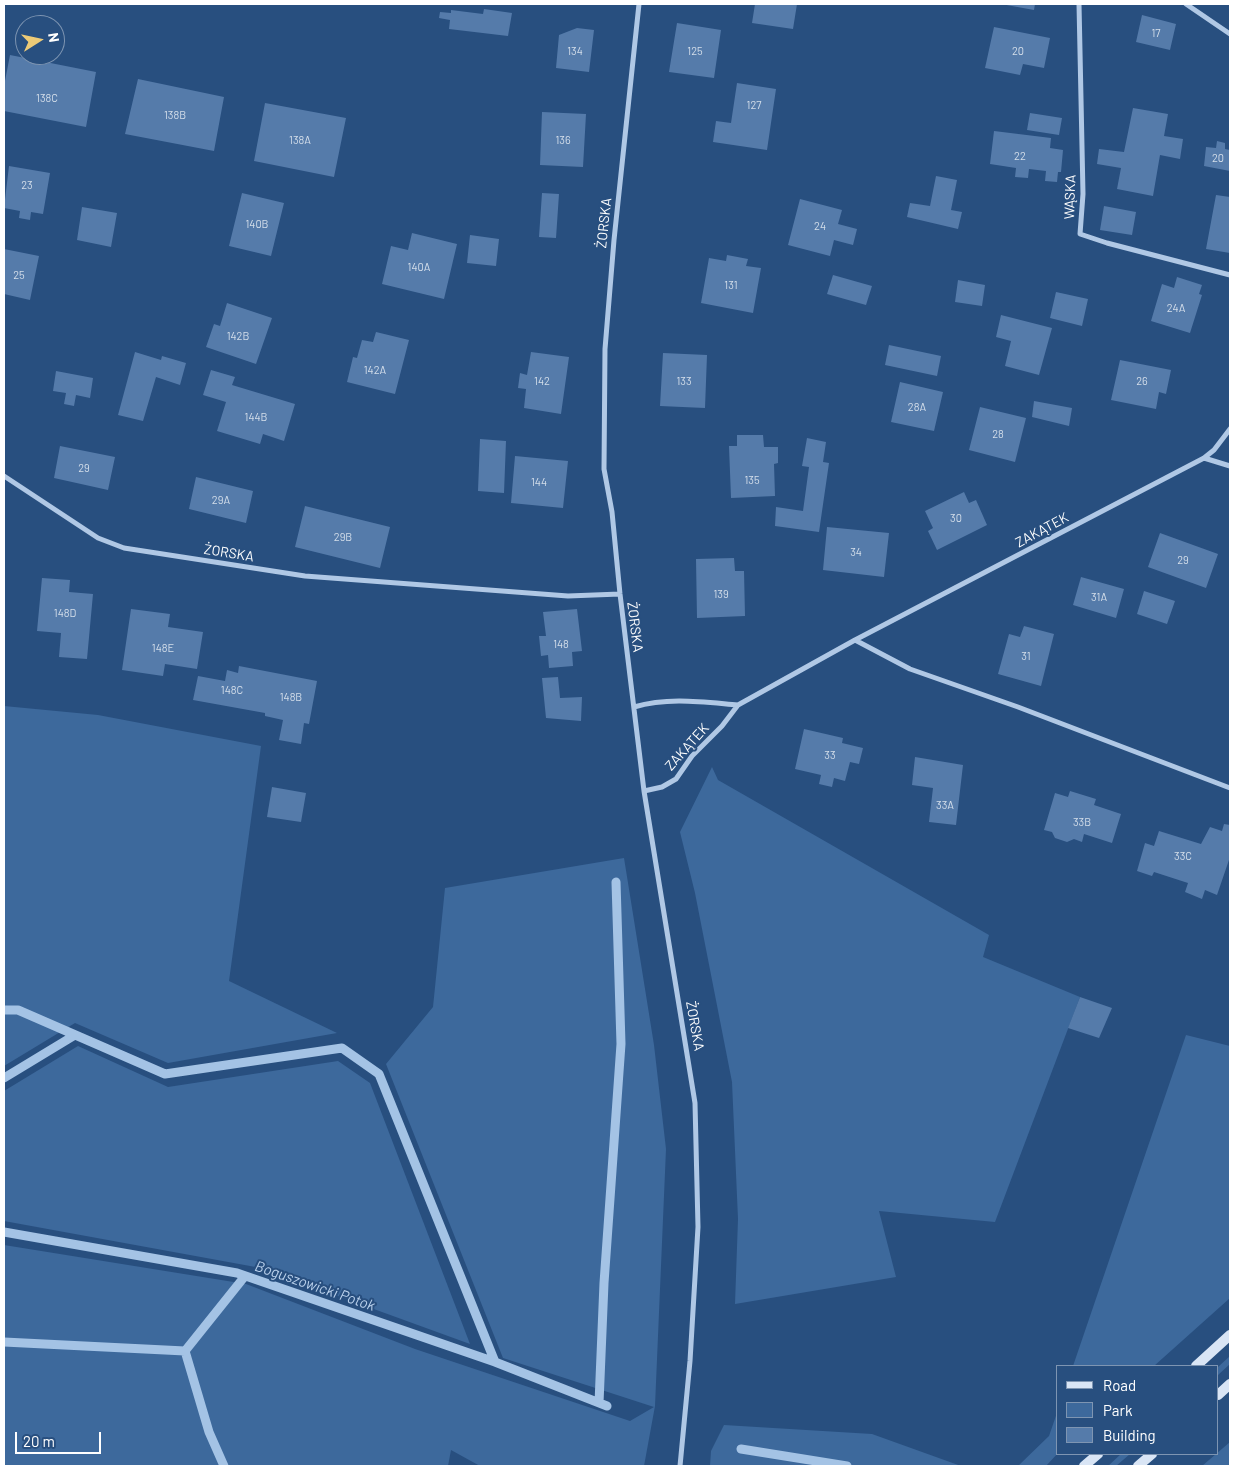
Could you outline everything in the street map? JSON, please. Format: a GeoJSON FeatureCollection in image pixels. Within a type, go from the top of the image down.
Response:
{"type":"FeatureCollection","features":[{"type":"Feature","properties":{"kind":"main road"},"geometry":{"type":"LineString","coordinates":[[1197,1365],[1230,1335]]}},
{"type":"Feature","properties":{"kind":"main road"},"geometry":{"type":"LineString","coordinates":[[1219,1394],[1230,1384]]}},
{"type":"Feature","properties":{"kind":"main road"},"geometry":{"type":"LineString","coordinates":[[1084,1466],[1097,1455]]}},
{"type":"Feature","properties":{"kind":"main road"},"geometry":{"type":"LineString","coordinates":[[1138,1466],[1151,1455]]}},
{"type":"Feature","properties":{"kind":"street","name":"ŻORSKA"},"geometry":{"type":"LineString","coordinates":[[639,4],[614,240],[605,349],[604,469],[612,512],[644,790],[695,1103],[698,1227],[690,1361],[680,1466]]}},
{"type":"Feature","properties":{"kind":"street","name":"WĄSKA"},"geometry":{"type":"LineString","coordinates":[[1079,4],[1083,194],[1080,234],[1107,243],[1230,275]]}},
{"type":"Feature","properties":{"kind":"street"},"geometry":{"type":"LineString","coordinates":[[1186,4],[1230,34]]}},
{"type":"Feature","properties":{"kind":"street","name":"ZAKĄTEK"},"geometry":{"type":"LineString","coordinates":[[644,790],[662,787],[676,779],[692,756],[722,726],[738,705],[855,640],[1204,458],[1214,450],[1230,429]]}},
{"type":"Feature","properties":{"kind":"street"},"geometry":{"type":"LineString","coordinates":[[1204,458],[1230,466]]}},
{"type":"Feature","properties":{"kind":"street","name":"ŻORSKA"},"geometry":{"type":"LineString","coordinates":[[4,476],[98,538],[124,548],[324,578],[568,596],[620,594]]}},
{"type":"Feature","properties":{"kind":"street"},"geometry":{"type":"LineString","coordinates":[[855,640],[910,669],[1027,710],[1230,788]]}},
{"type":"Feature","properties":{"kind":"street","name":"ZAKĄTEK"},"geometry":{"type":"LineString","coordinates":[[634,708],[657,701],[676,700],[738,705]]}},
{"type":"Feature","properties":{"kind":"green space"},"geometry":{"type":"Polygon","coordinates":[[[4,706],[98,715],[261,746],[229,981],[337,1033],[168,1063],[75,1023],[4,1066],[4,706]]]}},
{"type":"Feature","properties":{"kind":"green space"},"geometry":{"type":"Polygon","coordinates":[[[712,767],[718,780],[989,935],[983,957],[1080,997],[995,1222],[879,1211],[896,1277],[735,1304],[738,1219],[732,1082],[695,893],[680,832],[712,767]]]}},
{"type":"Feature","properties":{"kind":"green space"},"geometry":{"type":"Polygon","coordinates":[[[624,858],[654,1045],[666,1149],[655,1406],[644,1466],[480,1466],[451,1450],[448,1466],[4,1466],[4,1245],[246,1284],[415,1349],[630,1421],[654,1407],[503,1358],[386,1064],[433,1007],[445,888],[624,858]]]}},
{"type":"Feature","properties":{"kind":"green space"},"geometry":{"type":"Polygon","coordinates":[[[1186,1035],[1230,1046],[1230,1298],[1155,1365],[1073,1365],[1186,1035]]]}},
{"type":"Feature","properties":{"kind":"green space"},"geometry":{"type":"Polygon","coordinates":[[[78,1046],[168,1087],[338,1061],[370,1083],[470,1344],[261,1268],[4,1221],[4,1091],[78,1046]]]}},
{"type":"Feature","properties":{"kind":"green space"},"geometry":{"type":"Polygon","coordinates":[[[1230,1356],[1230,1364],[1219,1374],[1219,1366],[1230,1356]]]}},
{"type":"Feature","properties":{"kind":"green space"},"geometry":{"type":"Polygon","coordinates":[[[1056,1416],[1056,1455],[1046,1466],[1018,1466],[1049,1436],[1056,1416]]]}},
{"type":"Feature","properties":{"kind":"green space"},"geometry":{"type":"Polygon","coordinates":[[[724,1425],[872,1434],[961,1466],[710,1466],[711,1451],[724,1425]]]}},
{"type":"Feature","properties":{"kind":"green space"},"geometry":{"type":"Polygon","coordinates":[[[1230,1442],[1230,1466],[1202,1466],[1215,1455],[1219,1455],[1219,1451],[1230,1442]]]}},
{"type":"Feature","properties":{"kind":"green space"},"geometry":{"type":"Polygon","coordinates":[[[1120,1455],[1129,1455],[1116,1466],[1108,1466],[1120,1455]]]}},
{"type":"Feature","properties":{"kind":"building"},"geometry":{"type":"Polygon","coordinates":[[[755,4],[797,4],[793,29],[752,23],[755,4]]]}},
{"type":"Feature","properties":{"kind":"building"},"geometry":{"type":"Polygon","coordinates":[[[1001,4],[1035,4],[1034,10],[1001,4]]]}},
{"type":"Feature","properties":{"kind":"building"},"geometry":{"type":"Polygon","coordinates":[[[484,9],[512,13],[508,36],[449,29],[450,20],[439,18],[440,12],[451,13],[451,10],[483,14],[484,9]]]}},
{"type":"Feature","properties":{"kind":"building"},"geometry":{"type":"Polygon","coordinates":[[[1142,15],[1176,24],[1170,50],[1136,42],[1142,15]]]}},
{"type":"Feature","properties":{"kind":"building"},"geometry":{"type":"Polygon","coordinates":[[[677,23],[721,30],[714,78],[669,72],[677,23]]]}},
{"type":"Feature","properties":{"kind":"building"},"geometry":{"type":"Polygon","coordinates":[[[994,27],[1050,38],[1044,68],[1023,64],[1020,75],[985,68],[994,27]]]}},
{"type":"Feature","properties":{"kind":"building"},"geometry":{"type":"Polygon","coordinates":[[[577,28],[594,30],[589,72],[556,68],[559,35],[577,28]]]}},
{"type":"Feature","properties":{"kind":"building"},"geometry":{"type":"Polygon","coordinates":[[[10,55],[15,56],[15,65],[61,65],[96,72],[86,127],[4,111],[4,86],[10,55]]]}},
{"type":"Feature","properties":{"kind":"building"},"geometry":{"type":"Polygon","coordinates":[[[138,79],[224,97],[214,151],[125,134],[138,79]]]}},
{"type":"Feature","properties":{"kind":"building"},"geometry":{"type":"Polygon","coordinates":[[[737,83],[776,89],[767,150],[713,142],[716,121],[731,123],[737,83]]]}},
{"type":"Feature","properties":{"kind":"building"},"geometry":{"type":"Polygon","coordinates":[[[265,103],[346,118],[334,177],[254,161],[265,103]]]}},
{"type":"Feature","properties":{"kind":"building"},"geometry":{"type":"Polygon","coordinates":[[[1133,108],[1168,114],[1164,136],[1183,139],[1180,159],[1160,155],[1153,196],[1117,189],[1121,168],[1097,164],[1099,149],[1124,152],[1133,108]]]}},
{"type":"Feature","properties":{"kind":"building"},"geometry":{"type":"Polygon","coordinates":[[[542,112],[586,114],[583,167],[540,165],[542,112]]]}},
{"type":"Feature","properties":{"kind":"building"},"geometry":{"type":"Polygon","coordinates":[[[1030,113],[1062,118],[1059,135],[1027,130],[1030,113]]]}},
{"type":"Feature","properties":{"kind":"building"},"geometry":{"type":"Polygon","coordinates":[[[994,131],[1051,138],[1050,148],[1063,150],[1061,172],[1058,172],[1057,182],[1045,181],[1046,171],[1029,169],[1028,178],[1015,177],[1016,168],[990,164],[994,131]]]}},
{"type":"Feature","properties":{"kind":"building"},"geometry":{"type":"Polygon","coordinates":[[[1217,141],[1225,143],[1225,149],[1230,150],[1230,171],[1204,166],[1206,147],[1216,148],[1217,141]]]}},
{"type":"Feature","properties":{"kind":"building"},"geometry":{"type":"Polygon","coordinates":[[[9,166],[50,173],[43,214],[31,212],[30,220],[19,218],[20,211],[4,208],[9,166]]]}},
{"type":"Feature","properties":{"kind":"building"},"geometry":{"type":"Polygon","coordinates":[[[936,176],[957,180],[951,210],[962,212],[958,229],[907,217],[910,203],[930,206],[936,176]]]}},
{"type":"Feature","properties":{"kind":"building"},"geometry":{"type":"Polygon","coordinates":[[[242,193],[284,203],[271,256],[229,246],[242,193]]]}},
{"type":"Feature","properties":{"kind":"building"},"geometry":{"type":"Polygon","coordinates":[[[542,193],[559,194],[556,238],[539,237],[542,193]]]}},
{"type":"Feature","properties":{"kind":"building"},"geometry":{"type":"Polygon","coordinates":[[[1216,195],[1230,197],[1230,253],[1206,249],[1216,195]]]}},
{"type":"Feature","properties":{"kind":"building"},"geometry":{"type":"Polygon","coordinates":[[[800,199],[842,210],[838,224],[857,229],[853,245],[834,240],[830,256],[788,245],[800,199]]]}},
{"type":"Feature","properties":{"kind":"building"},"geometry":{"type":"Polygon","coordinates":[[[1104,206],[1136,212],[1132,235],[1100,230],[1104,206]]]}},
{"type":"Feature","properties":{"kind":"building"},"geometry":{"type":"Polygon","coordinates":[[[82,207],[117,213],[111,247],[77,240],[82,207]]]}},
{"type":"Feature","properties":{"kind":"building"},"geometry":{"type":"Polygon","coordinates":[[[412,233],[457,244],[444,299],[382,284],[391,246],[408,250],[412,233]]]}},
{"type":"Feature","properties":{"kind":"building"},"geometry":{"type":"Polygon","coordinates":[[[470,235],[499,239],[496,266],[467,263],[470,235]]]}},
{"type":"Feature","properties":{"kind":"building"},"geometry":{"type":"Polygon","coordinates":[[[4,249],[39,256],[30,300],[4,294],[4,249]]]}},
{"type":"Feature","properties":{"kind":"building"},"geometry":{"type":"Polygon","coordinates":[[[727,255],[748,259],[746,266],[761,268],[753,313],[701,303],[709,258],[726,261],[727,255]]]}},
{"type":"Feature","properties":{"kind":"building"},"geometry":{"type":"Polygon","coordinates":[[[833,275],[872,286],[866,305],[827,294],[833,275]]]}},
{"type":"Feature","properties":{"kind":"building"},"geometry":{"type":"Polygon","coordinates":[[[1177,277],[1202,285],[1199,294],[1202,295],[1190,333],[1151,321],[1162,284],[1174,288],[1177,277]]]}},
{"type":"Feature","properties":{"kind":"building"},"geometry":{"type":"Polygon","coordinates":[[[958,280],[985,285],[982,306],[955,302],[958,280]]]}},
{"type":"Feature","properties":{"kind":"building"},"geometry":{"type":"Polygon","coordinates":[[[1056,292],[1088,299],[1082,326],[1050,318],[1056,292]]]}},
{"type":"Feature","properties":{"kind":"building"},"geometry":{"type":"Polygon","coordinates":[[[227,303],[272,318],[256,364],[206,347],[214,324],[220,326],[227,303]]]}},
{"type":"Feature","properties":{"kind":"building"},"geometry":{"type":"Polygon","coordinates":[[[1001,315],[1052,328],[1039,375],[1005,366],[1011,341],[996,337],[1001,315]]]}},
{"type":"Feature","properties":{"kind":"building"},"geometry":{"type":"Polygon","coordinates":[[[376,332],[409,340],[395,394],[347,382],[353,357],[357,358],[362,340],[373,342],[376,332]]]}},
{"type":"Feature","properties":{"kind":"building"},"geometry":{"type":"Polygon","coordinates":[[[889,345],[941,356],[937,376],[885,365],[889,345]]]}},
{"type":"Feature","properties":{"kind":"building"},"geometry":{"type":"Polygon","coordinates":[[[135,352],[161,360],[162,356],[186,363],[180,385],[156,377],[143,421],[118,415],[135,352]]]}},
{"type":"Feature","properties":{"kind":"building"},"geometry":{"type":"Polygon","coordinates":[[[531,352],[569,357],[561,414],[524,408],[526,389],[518,388],[520,373],[527,375],[531,352]]]}},
{"type":"Feature","properties":{"kind":"building"},"geometry":{"type":"Polygon","coordinates":[[[663,353],[707,355],[705,408],[660,406],[663,353]]]}},
{"type":"Feature","properties":{"kind":"building"},"geometry":{"type":"Polygon","coordinates":[[[1120,360],[1171,370],[1166,394],[1159,392],[1156,409],[1111,400],[1120,360]]]}},
{"type":"Feature","properties":{"kind":"building"},"geometry":{"type":"Polygon","coordinates":[[[211,370],[235,377],[232,385],[295,404],[284,441],[263,434],[260,444],[217,431],[226,402],[203,395],[211,370]]]}},
{"type":"Feature","properties":{"kind":"building"},"geometry":{"type":"Polygon","coordinates":[[[56,371],[93,378],[90,398],[76,395],[74,406],[64,404],[66,393],[53,391],[56,371]]]}},
{"type":"Feature","properties":{"kind":"building"},"geometry":{"type":"Polygon","coordinates":[[[900,382],[943,392],[934,431],[891,422],[900,382]]]}},
{"type":"Feature","properties":{"kind":"building"},"geometry":{"type":"Polygon","coordinates":[[[1034,401],[1072,408],[1069,426],[1032,417],[1034,401]]]}},
{"type":"Feature","properties":{"kind":"building"},"geometry":{"type":"Polygon","coordinates":[[[980,407],[1026,418],[1015,462],[969,450],[980,407]]]}},
{"type":"Feature","properties":{"kind":"building"},"geometry":{"type":"Polygon","coordinates":[[[737,435],[763,435],[764,447],[778,447],[778,463],[774,464],[775,496],[731,498],[729,446],[737,446],[737,435]]]}},
{"type":"Feature","properties":{"kind":"building"},"geometry":{"type":"Polygon","coordinates":[[[807,438],[826,442],[823,462],[829,463],[819,532],[775,526],[776,507],[803,511],[809,467],[802,466],[807,438]]]}},
{"type":"Feature","properties":{"kind":"building"},"geometry":{"type":"Polygon","coordinates":[[[480,439],[506,441],[504,493],[478,491],[480,439]]]}},
{"type":"Feature","properties":{"kind":"building"},"geometry":{"type":"Polygon","coordinates":[[[60,446],[115,457],[108,490],[54,478],[60,446]]]}},
{"type":"Feature","properties":{"kind":"building"},"geometry":{"type":"Polygon","coordinates":[[[515,456],[568,461],[563,508],[511,503],[515,456]]]}},
{"type":"Feature","properties":{"kind":"building"},"geometry":{"type":"Polygon","coordinates":[[[196,477],[253,491],[246,523],[189,509],[196,477]]]}},
{"type":"Feature","properties":{"kind":"building"},"geometry":{"type":"Polygon","coordinates":[[[964,492],[969,503],[976,500],[987,525],[937,550],[928,531],[933,528],[925,511],[964,492]]]}},
{"type":"Feature","properties":{"kind":"building"},"geometry":{"type":"Polygon","coordinates":[[[305,506],[390,527],[380,568],[295,547],[305,506]]]}},
{"type":"Feature","properties":{"kind":"building"},"geometry":{"type":"Polygon","coordinates":[[[827,527],[889,533],[884,577],[823,570],[827,527]]]}},
{"type":"Feature","properties":{"kind":"building"},"geometry":{"type":"Polygon","coordinates":[[[1160,533],[1218,554],[1206,588],[1148,567],[1160,533]]]}},
{"type":"Feature","properties":{"kind":"building"},"geometry":{"type":"Polygon","coordinates":[[[734,558],[735,571],[744,571],[745,616],[697,618],[696,559],[734,558]]]}},
{"type":"Feature","properties":{"kind":"building"},"geometry":{"type":"Polygon","coordinates":[[[1081,577],[1124,589],[1116,618],[1073,605],[1081,577]]]}},
{"type":"Feature","properties":{"kind":"building"},"geometry":{"type":"Polygon","coordinates":[[[42,578],[70,580],[69,592],[93,594],[87,659],[59,657],[61,633],[37,631],[42,578]]]}},
{"type":"Feature","properties":{"kind":"building"},"geometry":{"type":"Polygon","coordinates":[[[1144,591],[1175,601],[1167,624],[1137,614],[1144,591]]]}},
{"type":"Feature","properties":{"kind":"building"},"geometry":{"type":"Polygon","coordinates":[[[131,609],[170,614],[168,627],[203,632],[197,669],[165,664],[163,676],[122,670],[131,609]]]}},
{"type":"Feature","properties":{"kind":"building"},"geometry":{"type":"Polygon","coordinates":[[[577,609],[582,651],[572,652],[573,666],[549,668],[548,655],[541,656],[539,636],[546,636],[543,612],[577,609]]]}},
{"type":"Feature","properties":{"kind":"building"},"geometry":{"type":"Polygon","coordinates":[[[1024,626],[1054,634],[1041,686],[998,674],[1009,634],[1020,637],[1024,626]]]}},
{"type":"Feature","properties":{"kind":"building"},"geometry":{"type":"Polygon","coordinates":[[[239,666],[317,681],[309,724],[304,723],[301,744],[279,740],[283,720],[265,716],[265,713],[193,700],[198,676],[225,681],[227,670],[238,673],[239,666]]]}},
{"type":"Feature","properties":{"kind":"building"},"geometry":{"type":"Polygon","coordinates":[[[558,677],[560,698],[582,697],[581,721],[546,718],[542,678],[558,677]]]}},
{"type":"Feature","properties":{"kind":"building"},"geometry":{"type":"Polygon","coordinates":[[[804,729],[843,738],[842,743],[863,748],[859,764],[850,762],[845,781],[834,778],[832,787],[819,784],[821,775],[795,769],[804,729]]]}},
{"type":"Feature","properties":{"kind":"building"},"geometry":{"type":"Polygon","coordinates":[[[915,757],[963,765],[956,825],[929,822],[933,788],[912,785],[915,757]]]}},
{"type":"Feature","properties":{"kind":"building"},"geometry":{"type":"Polygon","coordinates":[[[272,787],[306,793],[301,822],[267,817],[272,787]]]}},
{"type":"Feature","properties":{"kind":"building"},"geometry":{"type":"Polygon","coordinates":[[[1070,791],[1096,799],[1094,805],[1121,814],[1112,843],[1084,834],[1082,842],[1074,839],[1067,842],[1055,838],[1052,832],[1044,830],[1055,793],[1068,797],[1070,791]]]}},
{"type":"Feature","properties":{"kind":"building"},"geometry":{"type":"Polygon","coordinates":[[[1224,824],[1230,825],[1230,857],[1217,895],[1205,890],[1202,899],[1185,892],[1188,883],[1154,872],[1152,876],[1137,871],[1145,843],[1154,846],[1159,831],[1201,844],[1210,827],[1222,831],[1224,824]]]}},
{"type":"Feature","properties":{"kind":"building"},"geometry":{"type":"Polygon","coordinates":[[[1080,997],[1112,1008],[1099,1038],[1068,1028],[1080,997]]]}},
{"type":"Feature","properties":{"kind":"waterway"},"geometry":{"type":"LineString","coordinates":[[599,1403],[604,1283],[621,1044],[616,882]]}},
{"type":"Feature","properties":{"kind":"waterway"},"geometry":{"type":"LineString","coordinates":[[4,1010],[18,1010],[165,1074],[342,1048],[379,1074],[495,1362]]}},
{"type":"Feature","properties":{"kind":"waterway"},"geometry":{"type":"LineString","coordinates":[[4,1078],[75,1035]]}},
{"type":"Feature","properties":{"kind":"waterway","name":"Boguszowicki Potok"},"geometry":{"type":"LineString","coordinates":[[4,1232],[237,1273],[495,1362],[607,1406]]}},
{"type":"Feature","properties":{"kind":"waterway"},"geometry":{"type":"LineString","coordinates":[[4,1342],[185,1351],[245,1276]]}},
{"type":"Feature","properties":{"kind":"waterway"},"geometry":{"type":"LineString","coordinates":[[185,1351],[209,1432],[224,1466]]}},
{"type":"Feature","properties":{"kind":"waterway","name":"Boguszowicki Potok"},"geometry":{"type":"LineString","coordinates":[[741,1449],[847,1466]]}}]}
